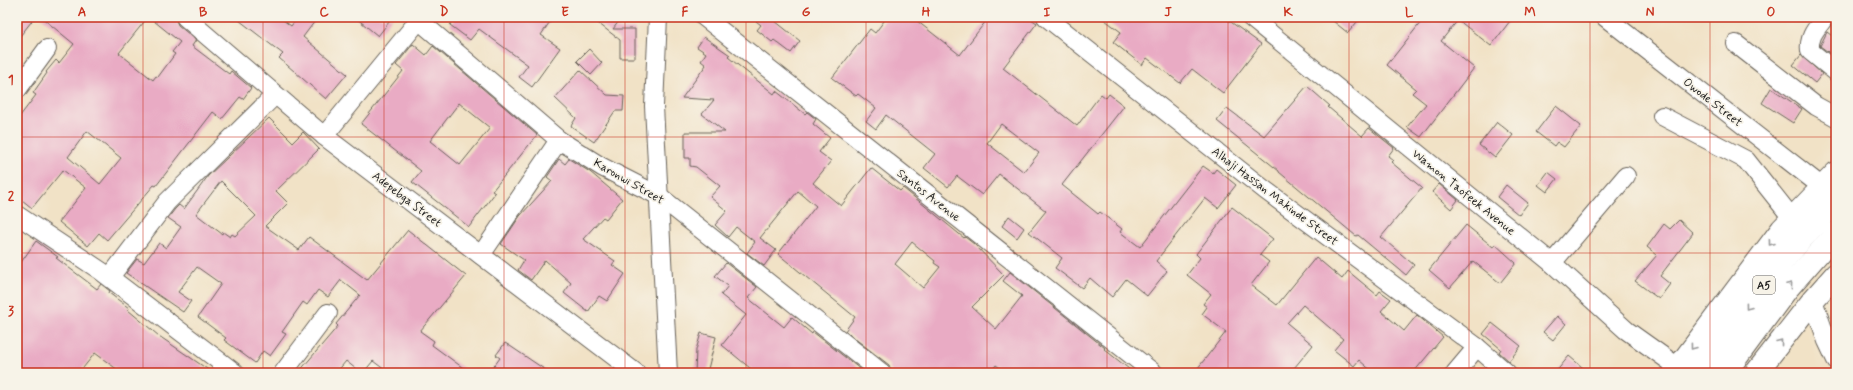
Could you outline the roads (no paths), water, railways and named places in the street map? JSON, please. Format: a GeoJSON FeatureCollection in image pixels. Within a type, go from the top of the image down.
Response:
{"type":"FeatureCollection","features":[{"type":"Feature","properties":{"kind":"main road"},"geometry":{"type":"LineString","coordinates":[[1676,370],[1782,229],[1829,180],[1836,159]]}},
{"type":"Feature","properties":{"kind":"main road","name":"A5"},"geometry":{"type":"LineString","coordinates":[[1700,373],[1772,274],[1836,203]]}},
{"type":"Feature","properties":{"kind":"main road","name":"A5"},"geometry":{"type":"LineString","coordinates":[[1725,373],[1787,289],[1836,233]]}},
{"type":"Feature","properties":{"kind":"main road"},"geometry":{"type":"LineString","coordinates":[[1756,373],[1813,300],[1836,274]]}},
{"type":"Feature","properties":{"kind":"street","name":"Adepebga Street"},"geometry":{"type":"LineString","coordinates":[[185,17],[324,136],[636,373]]}},
{"type":"Feature","properties":{"kind":"street"},"geometry":{"type":"LineString","coordinates":[[658,17],[654,106],[668,373]]}},
{"type":"Feature","properties":{"kind":"street","name":"Santos Avenue"},"geometry":{"type":"LineString","coordinates":[[704,17],[1154,373]]}},
{"type":"Feature","properties":{"kind":"street","name":"Alhaji Hassan Makinde Street"},"geometry":{"type":"LineString","coordinates":[[1046,17],[1265,190],[1477,347],[1507,373]]}},
{"type":"Feature","properties":{"kind":"street","name":"Wamon Taofeek Avenue"},"geometry":{"type":"LineString","coordinates":[[1250,17],[1552,263],[1626,330],[1676,370]]}},
{"type":"Feature","properties":{"kind":"street","name":"Owode Street"},"geometry":{"type":"LineString","coordinates":[[1605,17],[1829,180]]}},
{"type":"Feature","properties":{"kind":"street"},"geometry":{"type":"LineString","coordinates":[[1825,17],[1812,35],[1809,42],[1810,51],[1836,72]]}},
{"type":"Feature","properties":{"kind":"street"},"geometry":{"type":"LineString","coordinates":[[324,136],[417,19]]}},
{"type":"Feature","properties":{"kind":"street","name":"Karonwi Street"},"geometry":{"type":"LineString","coordinates":[[417,19],[559,140],[602,167],[659,196],[882,373]]}},
{"type":"Feature","properties":{"kind":"street"},"geometry":{"type":"LineString","coordinates":[[1736,44],[1816,106],[1836,117]]}},
{"type":"Feature","properties":{"kind":"street"},"geometry":{"type":"LineString","coordinates":[[17,90],[47,49]]}},
{"type":"Feature","properties":{"kind":"street"},"geometry":{"type":"LineString","coordinates":[[110,277],[167,202],[275,95]]}},
{"type":"Feature","properties":{"kind":"street"},"geometry":{"type":"LineString","coordinates":[[1662,116],[1746,160],[1792,218]]}},
{"type":"Feature","properties":{"kind":"street"},"geometry":{"type":"LineString","coordinates":[[481,255],[559,140]]}},
{"type":"Feature","properties":{"kind":"street"},"geometry":{"type":"LineString","coordinates":[[1552,263],[1626,176]]}},
{"type":"Feature","properties":{"kind":"street"},"geometry":{"type":"LineString","coordinates":[[17,215],[110,277],[235,373]]}},
{"type":"Feature","properties":{"kind":"street"},"geometry":{"type":"LineString","coordinates":[[1813,300],[1832,340],[1836,360]]}},
{"type":"Feature","properties":{"kind":"street"},"geometry":{"type":"LineString","coordinates":[[283,373],[328,314]]}},
{"type":"Feature","properties":{"kind":"street"},"geometry":{"type":"LineString","coordinates":[[1454,373],[1477,347]]}}]}
